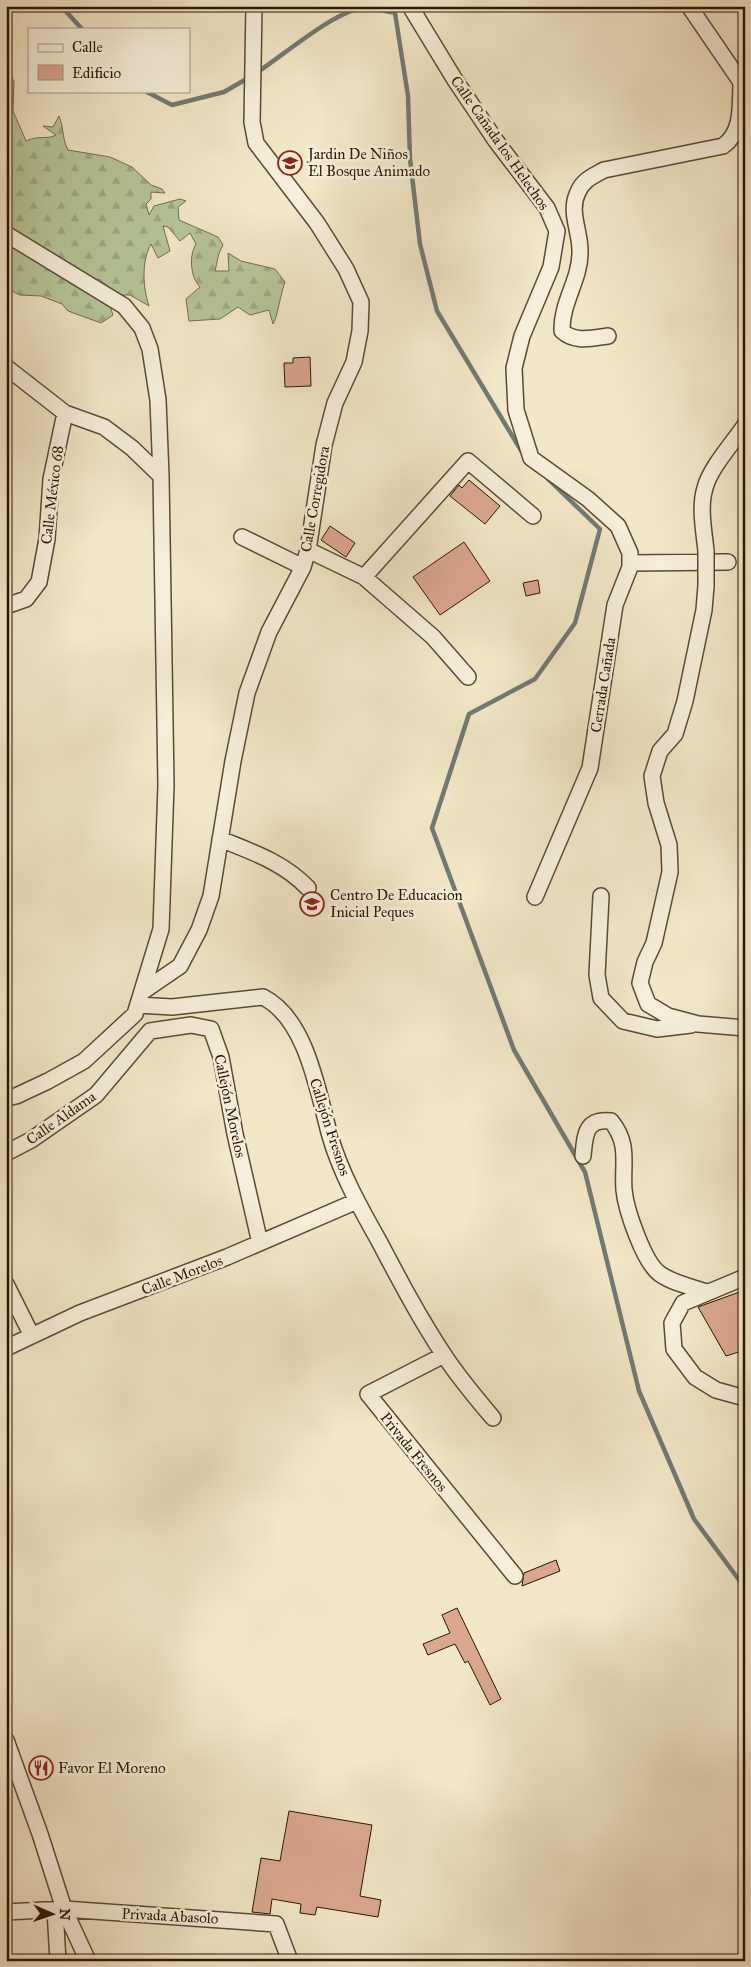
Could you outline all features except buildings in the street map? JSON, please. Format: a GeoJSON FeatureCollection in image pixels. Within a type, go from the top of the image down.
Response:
{"type":"FeatureCollection","features":[{"type":"Feature","properties":{"kind":"street","name":"Calle Corregidora"},"geometry":{"type":"LineString","coordinates":[[6,1098],[16,1096],[40,1085],[84,1061],[138,1004],[180,966],[200,930],[211,896],[247,693],[269,632],[303,567],[308,550],[324,445],[335,403],[354,362],[360,331],[361,302],[346,269],[317,223],[256,143],[252,122],[254,6]]}},
{"type":"Feature","properties":{"kind":"street","name":"Calle Cañada los Helechos"},"geometry":{"type":"LineString","coordinates":[[410,6],[455,80],[496,141],[547,208],[557,231],[551,267],[522,336],[514,368],[516,410],[531,458],[588,499],[618,526],[630,553],[631,563]]}},
{"type":"Feature","properties":{"kind":"street"},"geometry":{"type":"LineString","coordinates":[[608,336],[581,339],[568,337],[562,331],[562,318],[579,267],[580,250],[573,207],[578,192],[587,179],[604,170],[723,146],[731,140],[740,121],[743,86],[689,6]]}},
{"type":"Feature","properties":{"kind":"street"},"geometry":{"type":"LineString","coordinates":[[6,234],[124,306],[142,328],[150,349],[158,400],[161,476],[166,785],[161,929],[138,1004],[150,1031]]}},
{"type":"Feature","properties":{"kind":"street"},"geometry":{"type":"LineString","coordinates":[[6,367],[65,413],[104,428],[132,448],[161,476]]}},
{"type":"Feature","properties":{"kind":"street","name":"Calle México 68"},"geometry":{"type":"LineString","coordinates":[[6,606],[26,599],[38,582],[44,560],[51,479],[65,413]]}},
{"type":"Feature","properties":{"kind":"street"},"geometry":{"type":"LineString","coordinates":[[745,425],[704,488],[703,516],[706,551],[704,610],[685,701],[675,734],[660,751],[652,776],[656,803],[668,844],[670,872],[654,943],[645,962],[640,983],[648,1004],[668,1016],[698,1024],[745,1028]]}},
{"type":"Feature","properties":{"kind":"street"},"geometry":{"type":"LineString","coordinates":[[364,577],[468,461],[533,516]]}},
{"type":"Feature","properties":{"kind":"street"},"geometry":{"type":"LineString","coordinates":[[242,537],[303,567]]}},
{"type":"Feature","properties":{"kind":"street"},"geometry":{"type":"LineString","coordinates":[[308,550],[364,577],[433,637],[468,677]]}},
{"type":"Feature","properties":{"kind":"street"},"geometry":{"type":"LineString","coordinates":[[631,563],[728,562]]}},
{"type":"Feature","properties":{"kind":"street","name":"Cerrada Cañada"},"geometry":{"type":"LineString","coordinates":[[536,897],[590,768],[615,605],[631,563]]}},
{"type":"Feature","properties":{"kind":"street"},"geometry":{"type":"LineString","coordinates":[[220,839],[280,864],[295,874],[308,888]]}},
{"type":"Feature","properties":{"kind":"street"},"geometry":{"type":"LineString","coordinates":[[601,896],[597,975],[601,998],[622,1021],[657,1029],[698,1024]]}},
{"type":"Feature","properties":{"kind":"street","name":"Callejón Fresnos"},"geometry":{"type":"LineString","coordinates":[[138,1004],[172,1007],[262,997],[274,1003],[300,1039],[316,1081],[331,1139],[357,1201],[444,1355],[493,1418]]}},
{"type":"Feature","properties":{"kind":"street","name":"Callejón Morelos"},"geometry":{"type":"LineString","coordinates":[[150,1031],[191,1025],[211,1030],[221,1056],[235,1134],[260,1243]]}},
{"type":"Feature","properties":{"kind":"street","name":"Calle Aldama"},"geometry":{"type":"LineString","coordinates":[[6,1153],[38,1135],[96,1095],[150,1031]]}},
{"type":"Feature","properties":{"kind":"street"},"geometry":{"type":"LineString","coordinates":[[583,1156],[585,1136],[591,1124],[600,1120],[611,1120],[620,1131],[624,1146],[624,1191],[631,1218],[650,1262],[658,1274],[706,1292]]}},
{"type":"Feature","properties":{"kind":"street","name":"Calle Morelos"},"geometry":{"type":"LineString","coordinates":[[6,1348],[31,1334],[80,1313],[260,1243],[357,1201]]}},
{"type":"Feature","properties":{"kind":"street"},"geometry":{"type":"LineString","coordinates":[[745,1277],[683,1303],[672,1323],[674,1349],[695,1377],[716,1390],[745,1398]]}},
{"type":"Feature","properties":{"kind":"street"},"geometry":{"type":"LineString","coordinates":[[6,1284],[31,1334]]}},
{"type":"Feature","properties":{"kind":"street","name":"Privada Fresnos"},"geometry":{"type":"LineString","coordinates":[[444,1355],[368,1394],[515,1576]]}},
{"type":"Feature","properties":{"kind":"street"},"geometry":{"type":"LineString","coordinates":[[6,1740],[40,1834],[59,1910],[58,1961]]}},
{"type":"Feature","properties":{"kind":"street"},"geometry":{"type":"LineString","coordinates":[[59,1910],[88,1961]]}},
{"type":"Feature","properties":{"kind":"street","name":"Privada Abasolo"},"geometry":{"type":"LineString","coordinates":[[6,1912],[59,1910],[276,1924],[290,1961]]}},
{"type":"Feature","properties":{"kind":"green space"},"geometry":{"type":"Polygon","coordinates":[[[6,69],[14,81],[13,111],[26,141],[56,135],[43,126],[53,127],[59,116],[68,150],[110,157],[132,167],[151,185],[162,189],[165,193],[151,192],[151,199],[146,204],[149,215],[154,206],[180,199],[186,201],[178,207],[179,220],[218,237],[223,245],[215,271],[229,271],[228,253],[241,261],[275,269],[285,282],[273,324],[269,310],[250,315],[238,307],[220,319],[189,321],[186,299],[200,287],[192,272],[192,254],[196,244],[190,233],[180,241],[168,227],[163,226],[170,251],[158,258],[151,244],[144,267],[145,291],[149,306],[130,295],[117,295],[99,279],[88,284],[106,294],[113,315],[101,323],[68,311],[62,304],[41,296],[20,295],[6,288],[6,69]]]}},
{"type":"Feature","properties":{"kind":"waterway"},"geometry":{"type":"LineString","coordinates":[[61,6],[81,28]]}},
{"type":"Feature","properties":{"kind":"waterway"},"geometry":{"type":"LineString","coordinates":[[256,73],[310,34],[353,10],[372,8],[395,13],[408,96],[410,159],[420,244],[437,311],[522,452]]}},
{"type":"Feature","properties":{"kind":"waterway"},"geometry":{"type":"LineString","coordinates":[[147,92],[172,105],[224,92],[250,77]]}},
{"type":"Feature","properties":{"kind":"waterway"},"geometry":{"type":"LineString","coordinates":[[548,479],[600,529],[575,623],[535,679],[469,714],[432,828],[514,1050],[585,1172],[639,1391],[694,1519],[745,1588]]}},
{"type":"Feature","properties":{"kind":"place","name":"Jardin De Niños El Bosque Animado"},"geometry":{"type":"Point","coordinates":[290,163]}},
{"type":"Feature","properties":{"kind":"place","name":"Centro De Educacion Inicial Peques"},"geometry":{"type":"Point","coordinates":[312,904]}},
{"type":"Feature","properties":{"kind":"place","name":"Favor El Moreno"},"geometry":{"type":"Point","coordinates":[41,1768]}}]}
